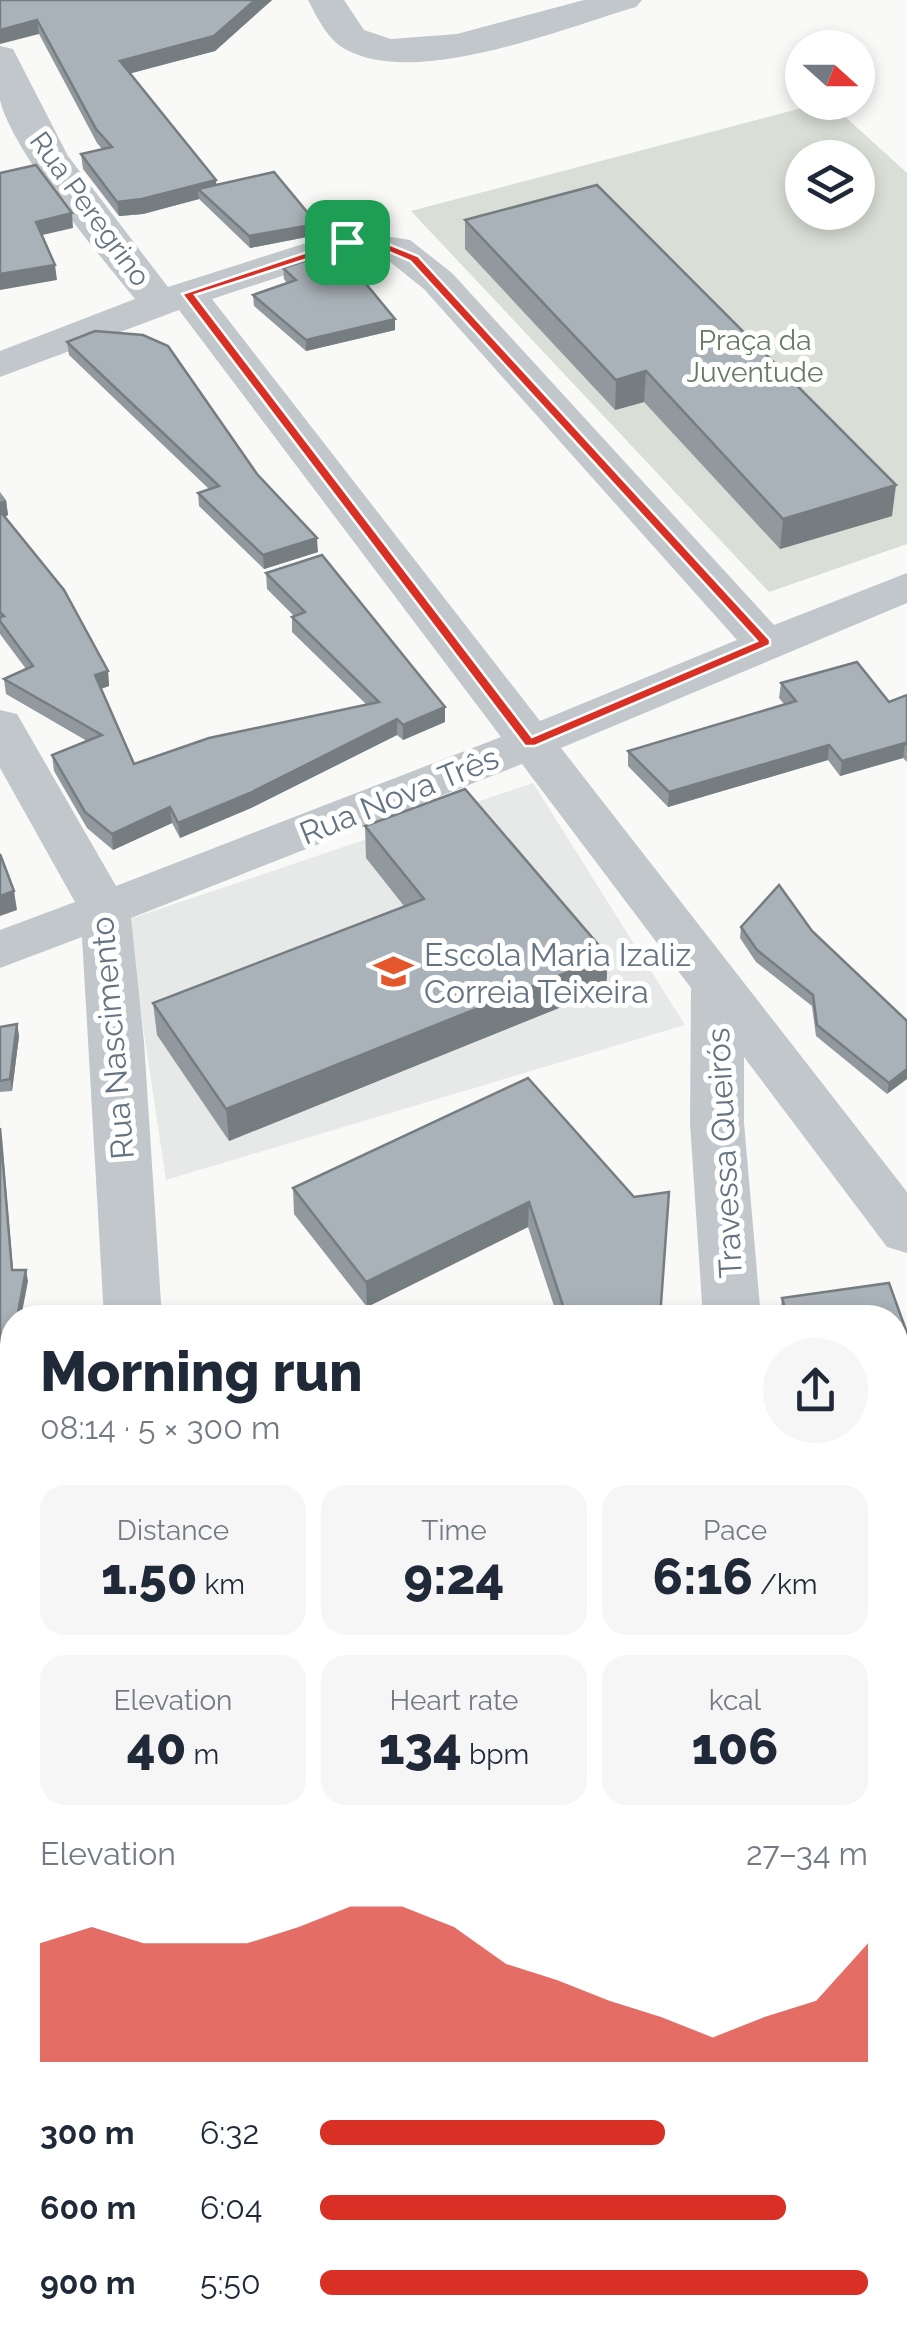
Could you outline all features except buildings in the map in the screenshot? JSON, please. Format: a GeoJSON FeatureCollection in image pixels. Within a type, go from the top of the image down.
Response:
{"type":"FeatureCollection","features":[{"type":"Feature","properties":{"kind":"street"},"geometry":{"type":"LineString","coordinates":[[326,0],[347,36],[364,45],[411,51],[466,42],[624,0]]}},
{"type":"Feature","properties":{"kind":"street","name":"Rua Peregrino"},"geometry":{"type":"LineString","coordinates":[[0,57],[18,108],[64,184],[174,299]]}},
{"type":"Feature","properties":{"kind":"street"},"geometry":{"type":"LineString","coordinates":[[0,365],[174,299],[329,248],[362,240],[376,242],[414,259],[766,642]]}},
{"type":"Feature","properties":{"kind":"street","name":"Travessa Queirós"},"geometry":{"type":"LineString","coordinates":[[174,299],[530,743],[907,1232]]}},
{"type":"Feature","properties":{"kind":"street","name":"Rua Nova Três"},"geometry":{"type":"LineString","coordinates":[[0,950],[530,743],[766,642],[907,587]]}},
{"type":"Feature","properties":{"kind":"street","name":"Rua Nascimento"},"geometry":{"type":"LineString","coordinates":[[0,724],[105,912],[118,1042],[133,1305]]}},
{"type":"Feature","properties":{"kind":"street","name":"Travessa Queirós"},"geometry":{"type":"LineString","coordinates":[[717,989],[716,1122],[731,1305]]}},
{"type":"Feature","properties":{"kind":"shaded area","name":"Escola Maria Izaliz Correia Teixeira"},"geometry":{"type":"Polygon","coordinates":[[[533,783],[685,1025],[166,1180],[127,920],[533,783]]]}},
{"type":"Feature","properties":{"kind":"green space","name":"Praça da Juventude"},"geometry":{"type":"Polygon","coordinates":[[[785,112],[785,120],[849,120],[871,140],[785,140],[785,230],[875,230],[875,144],[907,173],[907,544],[769,592],[411,211],[785,112]]]}},
{"type":"Feature","properties":{"kind":"place","name":"Escola Maria Izaliz Correia Teixeira"},"geometry":{"type":"Point","coordinates":[394,972]}},
{"type":"Feature","properties":{"kind":"route"},"geometry":{"type":"LineString","coordinates":[[347,242],[376,242],[414,259],[766,642],[530,743],[188,294],[347,242]]}}]}
